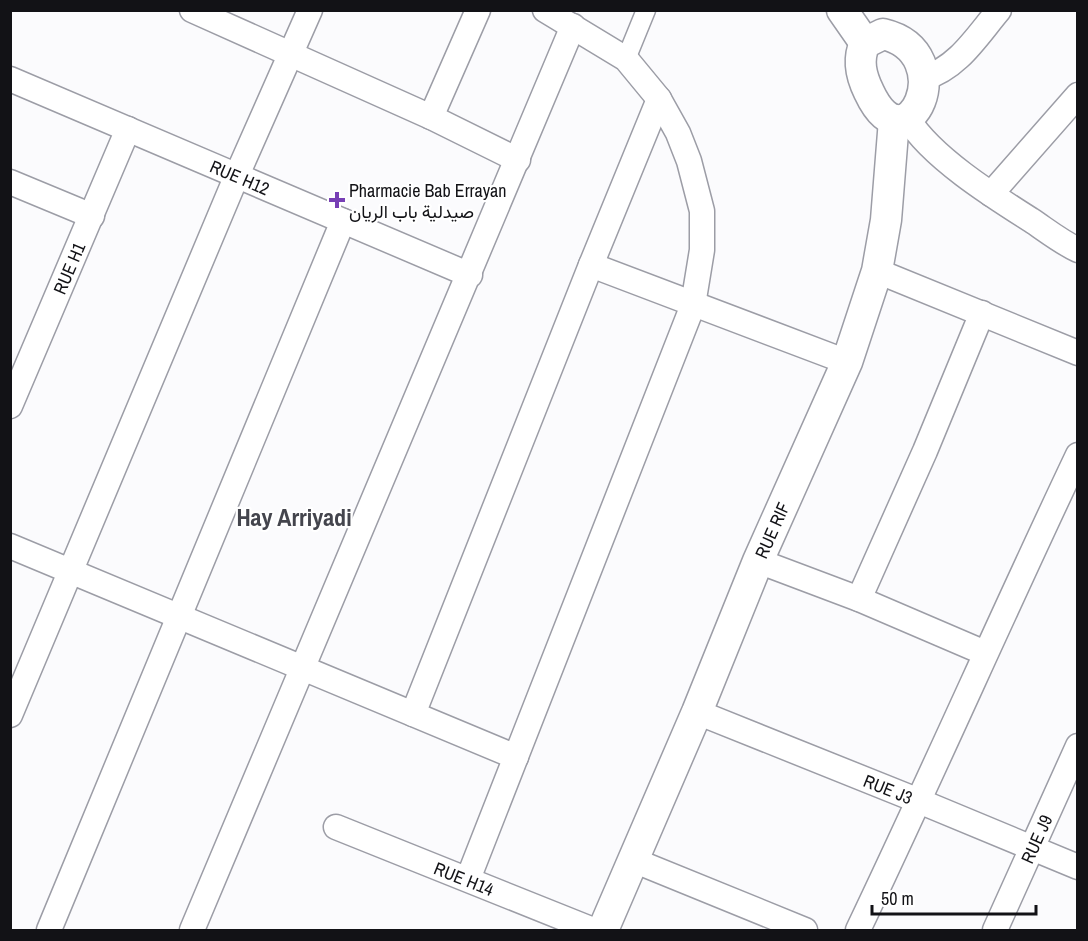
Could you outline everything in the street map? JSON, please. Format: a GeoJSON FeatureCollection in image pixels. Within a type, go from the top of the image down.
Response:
{"type":"FeatureCollection","features":[{"type":"Feature","properties":{"kind":"street"},"geometry":{"type":"LineString","coordinates":[[10,715],[237,175],[310,10]]}},
{"type":"Feature","properties":{"kind":"street"},"geometry":{"type":"LineString","coordinates":[[431,117],[478,10]]}},
{"type":"Feature","properties":{"kind":"street"},"geometry":{"type":"LineString","coordinates":[[468,879],[693,305],[702,250],[702,211],[689,161],[678,133],[659,99],[626,59],[545,10]]}},
{"type":"Feature","properties":{"kind":"street"},"geometry":{"type":"LineString","coordinates":[[626,59],[645,10]]}},
{"type":"Feature","properties":{"kind":"street"},"geometry":{"type":"LineString","coordinates":[[842,10],[865,43]]}},
{"type":"Feature","properties":{"kind":"street"},"geometry":{"type":"LineString","coordinates":[[196,11],[431,117],[518,160]]}},
{"type":"Feature","properties":{"kind":"street"},"geometry":{"type":"LineString","coordinates":[[924,78],[938,74],[959,58],[989,14]]}},
{"type":"Feature","properties":{"kind":"street"},"geometry":{"type":"LineString","coordinates":[[192,930],[573,26]]}},
{"type":"Feature","properties":{"kind":"street"},"geometry":{"type":"LineString","coordinates":[[901,119],[919,107],[924,78],[913,53],[894,37],[883,34],[865,43],[860,61],[861,72],[868,90],[880,112],[901,119],[930,146],[991,194],[1077,249]]}},
{"type":"Feature","properties":{"kind":"street","name":"RUE H12"},"geometry":{"type":"LineString","coordinates":[[10,79],[470,274]]}},
{"type":"Feature","properties":{"kind":"street"},"geometry":{"type":"LineString","coordinates":[[991,194],[1077,95]]}},
{"type":"Feature","properties":{"kind":"street"},"geometry":{"type":"LineString","coordinates":[[413,714],[591,264],[659,99]]}},
{"type":"Feature","properties":{"kind":"street","name":"RUE RIF"},"geometry":{"type":"LineString","coordinates":[[603,930],[697,712],[758,561],[847,362],[877,271],[901,119]]}},
{"type":"Feature","properties":{"kind":"street","name":"RUE H1"},"geometry":{"type":"LineString","coordinates":[[10,406],[128,129]]}},
{"type":"Feature","properties":{"kind":"street"},"geometry":{"type":"LineString","coordinates":[[10,182],[92,216]]}},
{"type":"Feature","properties":{"kind":"street"},"geometry":{"type":"LineString","coordinates":[[49,930],[344,221]]}},
{"type":"Feature","properties":{"kind":"street"},"geometry":{"type":"LineString","coordinates":[[591,264],[693,305],[847,362]]}},
{"type":"Feature","properties":{"kind":"street"},"geometry":{"type":"LineString","coordinates":[[877,271],[1077,353]]}},
{"type":"Feature","properties":{"kind":"street"},"geometry":{"type":"LineString","coordinates":[[859,599],[925,452],[982,313]]}},
{"type":"Feature","properties":{"kind":"street"},"geometry":{"type":"LineString","coordinates":[[858,930],[1077,455]]}},
{"type":"Feature","properties":{"kind":"street"},"geometry":{"type":"LineString","coordinates":[[10,546],[516,757]]}},
{"type":"Feature","properties":{"kind":"street"},"geometry":{"type":"LineString","coordinates":[[758,561],[859,599],[985,653]]}},
{"type":"Feature","properties":{"kind":"street","name":"RUE J3"},"geometry":{"type":"LineString","coordinates":[[697,712],[1077,867]]}},
{"type":"Feature","properties":{"kind":"street","name":"RUE J9"},"geometry":{"type":"LineString","coordinates":[[995,930],[1077,746]]}},
{"type":"Feature","properties":{"kind":"street","name":"RUE H14"},"geometry":{"type":"LineString","coordinates":[[336,827],[593,930]]}},
{"type":"Feature","properties":{"kind":"street"},"geometry":{"type":"LineString","coordinates":[[633,860],[804,930]]}},
{"type":"Feature","properties":{"kind":"place","name":"Pharmacie Bab Errayan صيدلية باب الريان"},"geometry":{"type":"Point","coordinates":[337,200]}},
{"type":"Feature","properties":{"kind":"district","name":"Hay Arriyadi"},"geometry":{"type":"Point","coordinates":[294,517]}}]}
